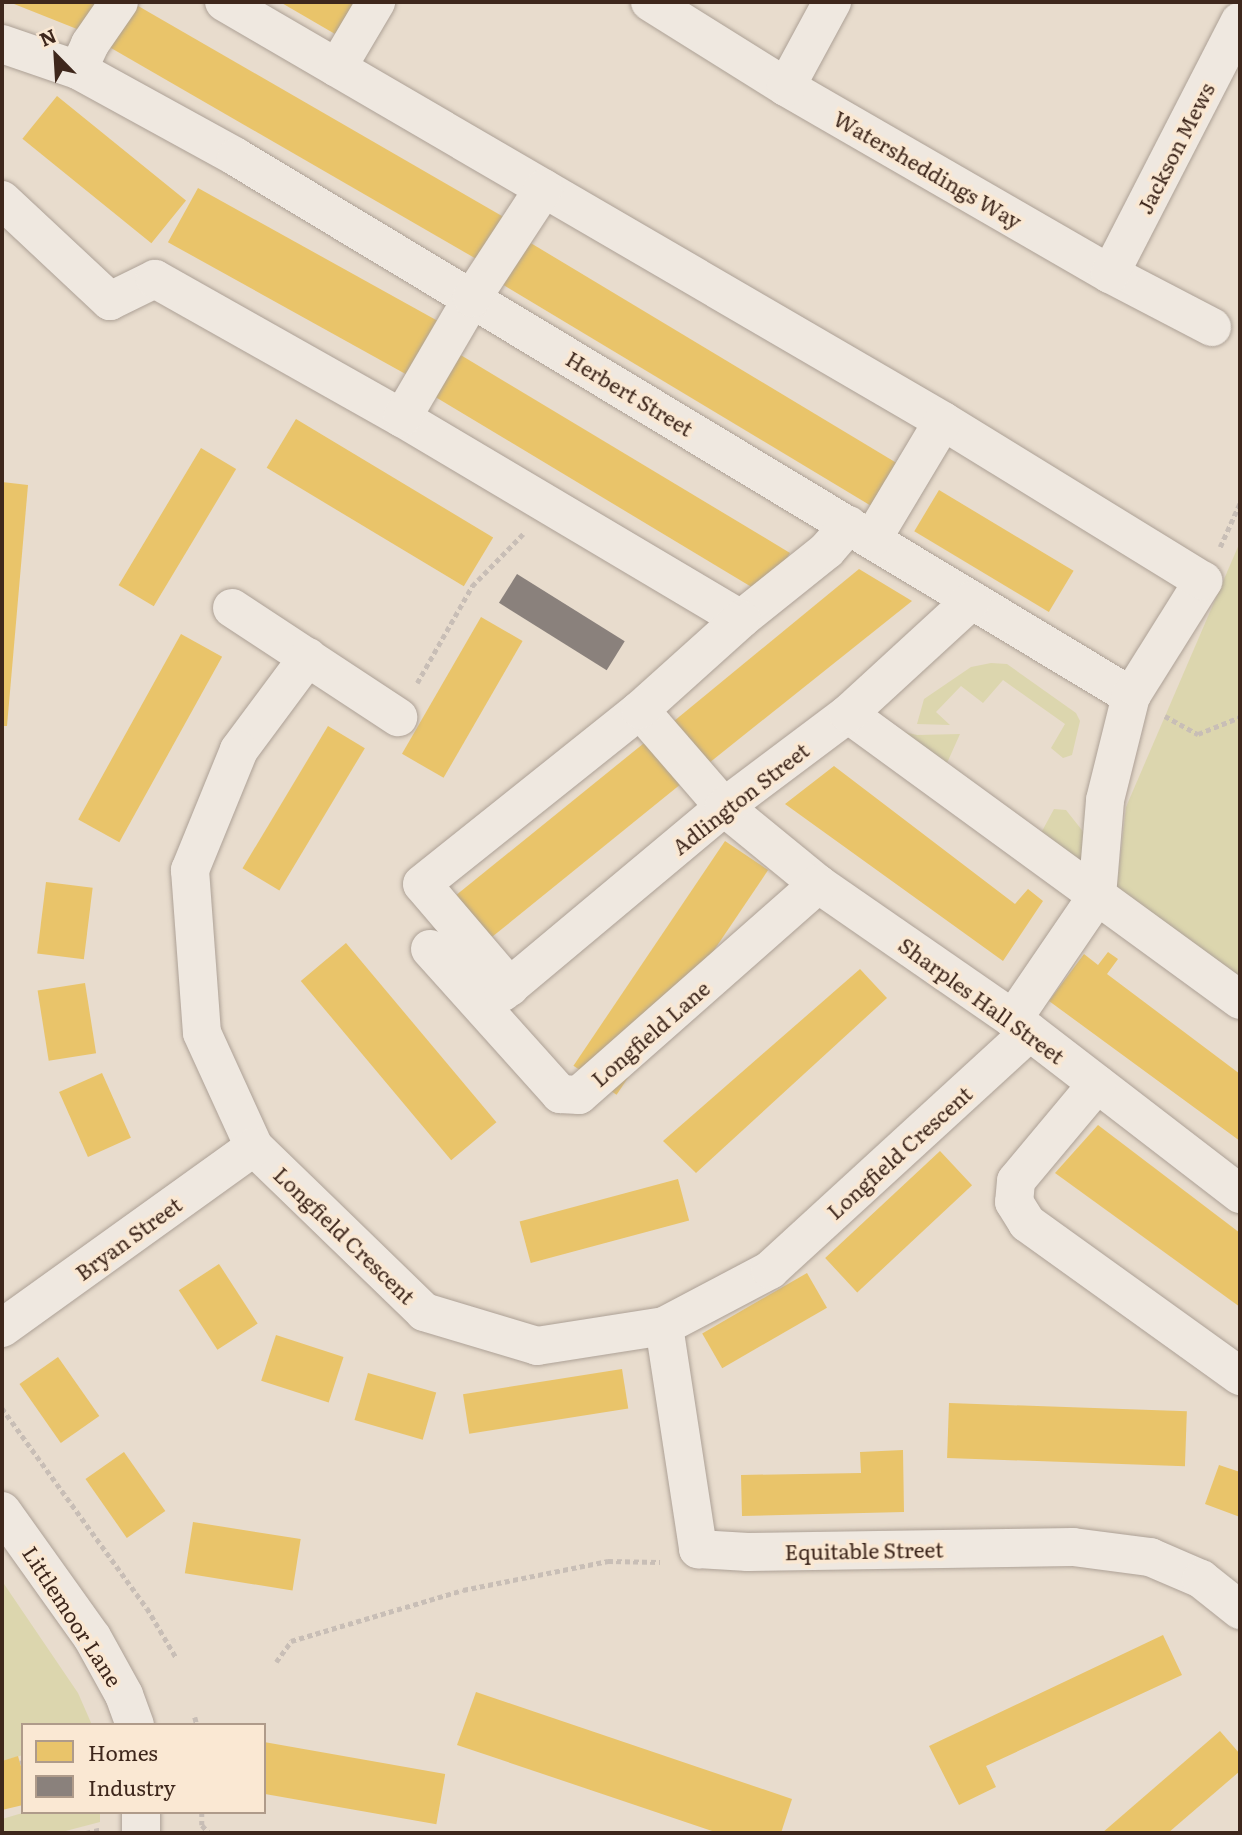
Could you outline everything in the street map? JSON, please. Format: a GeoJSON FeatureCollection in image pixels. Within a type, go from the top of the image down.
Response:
{"type":"FeatureCollection","features":[{"type":"Feature","properties":{"kind":"street"},"geometry":{"type":"LineString","coordinates":[[78,70],[90,44],[119,2]]}},
{"type":"Feature","properties":{"kind":"street"},"geometry":{"type":"LineString","coordinates":[[224,2],[943,421],[1203,581],[1131,696],[1105,800],[1097,897]]}},
{"type":"Feature","properties":{"kind":"street"},"geometry":{"type":"LineString","coordinates":[[337,68],[376,2]]}},
{"type":"Feature","properties":{"kind":"street","name":"Watersheddings Way"},"geometry":{"type":"LineString","coordinates":[[650,2],[786,87],[1110,274],[1212,327]]}},
{"type":"Feature","properties":{"kind":"street"},"geometry":{"type":"LineString","coordinates":[[786,87],[832,2]]}},
{"type":"Feature","properties":{"kind":"street","name":"Jackson Mews"},"geometry":{"type":"LineString","coordinates":[[1110,274],[1240,21]]}},
{"type":"Feature","properties":{"kind":"street","name":"Herbert Street"},"geometry":{"type":"LineString","coordinates":[[2,44],[78,70],[236,157],[1131,696]]}},
{"type":"Feature","properties":{"kind":"street"},"geometry":{"type":"LineString","coordinates":[[402,418],[472,298],[544,188]]}},
{"type":"Feature","properties":{"kind":"street"},"geometry":{"type":"LineString","coordinates":[[2,200],[110,301],[155,279],[402,418],[741,619]]}},
{"type":"Feature","properties":{"kind":"street"},"geometry":{"type":"LineString","coordinates":[[640,710],[741,619],[827,550],[861,532],[943,421]]}},
{"type":"Feature","properties":{"kind":"street","name":"Adlington Street"},"geometry":{"type":"LineString","coordinates":[[640,710],[422,884],[506,990],[724,807],[848,714],[972,600]]}},
{"type":"Feature","properties":{"kind":"street"},"geometry":{"type":"LineString","coordinates":[[232,608],[398,717]]}},
{"type":"Feature","properties":{"kind":"street","name":"Longfield Crescent"},"geometry":{"type":"LineString","coordinates":[[307,657],[239,750],[190,870],[202,1033],[254,1147],[424,1312],[537,1346],[664,1326],[770,1270],[1021,1026],[1097,897]]}},
{"type":"Feature","properties":{"kind":"street","name":"Sharples Hall Street"},"geometry":{"type":"LineString","coordinates":[[640,710],[724,807],[818,884],[1021,1026],[1240,1194]]}},
{"type":"Feature","properties":{"kind":"street"},"geometry":{"type":"LineString","coordinates":[[848,714],[1240,1000]]}},
{"type":"Feature","properties":{"kind":"street","name":"Longfield Lane"},"geometry":{"type":"LineString","coordinates":[[430,948],[560,1094],[579,1096],[818,884]]}},
{"type":"Feature","properties":{"kind":"street"},"geometry":{"type":"LineString","coordinates":[[1097,1084],[1016,1181],[1014,1202],[1027,1223],[1240,1376]]}},
{"type":"Feature","properties":{"kind":"street","name":"Bryan Street"},"geometry":{"type":"LineString","coordinates":[[2,1328],[254,1147]]}},
{"type":"Feature","properties":{"kind":"street"},"geometry":{"type":"LineString","coordinates":[[664,1326],[698,1549]]}},
{"type":"Feature","properties":{"kind":"street","name":"Littlemoor Lane"},"geometry":{"type":"LineString","coordinates":[[2,1511],[92,1637],[124,1695],[134,1723]]}},
{"type":"Feature","properties":{"kind":"street","name":"Equitable Street"},"geometry":{"type":"LineString","coordinates":[[698,1549],[748,1552],[1073,1547],[1150,1557],[1201,1579],[1240,1610]]}},
{"type":"Feature","properties":{"kind":"street"},"geometry":{"type":"LineString","coordinates":[[141,1814],[141,1833]]}},
{"type":"Feature","properties":{"kind":"path"},"geometry":{"type":"LineString","coordinates":[[398,717],[472,586],[551,507]]}},
{"type":"Feature","properties":{"kind":"path"},"geometry":{"type":"LineString","coordinates":[[1131,696],[1198,734],[1240,718]]}},
{"type":"Feature","properties":{"kind":"path"},"geometry":{"type":"LineString","coordinates":[[2,1408],[147,1608],[177,1659]]}},
{"type":"Feature","properties":{"kind":"path"},"geometry":{"type":"LineString","coordinates":[[276,1662],[291,1641],[463,1590],[608,1561],[682,1562],[698,1549]]}},
{"type":"Feature","properties":{"kind":"path"},"geometry":{"type":"LineString","coordinates":[[195,1717],[196,1723]]}},
{"type":"Feature","properties":{"kind":"path"},"geometry":{"type":"LineString","coordinates":[[202,1814],[202,1825],[209,1833]]}},
{"type":"Feature","properties":{"kind":"path"},"geometry":{"type":"LineString","coordinates":[[86,1833],[104,1828]]}},
{"type":"Feature","properties":{"kind":"shaded area"},"geometry":{"type":"Polygon","coordinates":[[[1240,542],[1240,986],[1116,894],[1126,807],[1240,542]]]}},
{"type":"Feature","properties":{"kind":"shaded area"},"geometry":{"type":"Polygon","coordinates":[[[991,663],[1007,664],[1076,713],[1080,721],[1072,755],[1063,758],[1051,748],[1065,724],[1003,680],[983,703],[961,686],[936,712],[950,725],[917,724],[924,699],[971,667],[991,663]]]}},
{"type":"Feature","properties":{"kind":"shaded area"},"geometry":{"type":"Polygon","coordinates":[[[883,727],[917,735],[960,734],[947,763],[1041,833],[1054,809],[1066,810],[1085,834],[1082,857],[1078,863],[883,727]]]}},
{"type":"Feature","properties":{"kind":"shaded area"},"geometry":{"type":"Polygon","coordinates":[[[2,1581],[78,1693],[91,1723],[21,1723],[21,1756],[2,1761],[2,1581]]]}},
{"type":"Feature","properties":{"kind":"shaded area"},"geometry":{"type":"Polygon","coordinates":[[[21,1813],[100,1814],[100,1822],[58,1833],[2,1833],[2,1819],[21,1813]]]}},
{"type":"Feature","properties":{"kind":"building: Homes"},"geometry":{"type":"Polygon","coordinates":[[[9,2],[102,2],[82,31],[9,2]]]}},
{"type":"Feature","properties":{"kind":"building: Homes"},"geometry":{"type":"Polygon","coordinates":[[[280,2],[355,2],[335,34],[280,2]]]}},
{"type":"Feature","properties":{"kind":"building: Homes"},"geometry":{"type":"Polygon","coordinates":[[[133,3],[508,219],[483,263],[108,46],[133,3]]]}},
{"type":"Feature","properties":{"kind":"building: Homes"},"geometry":{"type":"Polygon","coordinates":[[[57,96],[186,200],[151,243],[22,139],[57,96]]]}},
{"type":"Feature","properties":{"kind":"building: Homes"},"geometry":{"type":"Polygon","coordinates":[[[198,188],[446,325],[415,379],[168,242],[198,188]]]}},
{"type":"Feature","properties":{"kind":"building: Homes"},"geometry":{"type":"Polygon","coordinates":[[[524,239],[903,467],[877,510],[498,282],[524,239]]]}},
{"type":"Feature","properties":{"kind":"building: Homes"},"geometry":{"type":"Polygon","coordinates":[[[454,351],[790,553],[765,595],[429,393],[454,351]]]}},
{"type":"Feature","properties":{"kind":"building: Homes"},"geometry":{"type":"Polygon","coordinates":[[[296,419],[493,537],[464,586],[267,468],[296,419]]]}},
{"type":"Feature","properties":{"kind":"building: Homes"},"geometry":{"type":"Polygon","coordinates":[[[201,448],[236,469],[154,606],[119,585],[201,448]]]}},
{"type":"Feature","properties":{"kind":"building: Homes"},"geometry":{"type":"Polygon","coordinates":[[[2,482],[28,485],[7,726],[2,726],[2,482]]]}},
{"type":"Feature","properties":{"kind":"building: Homes"},"geometry":{"type":"Polygon","coordinates":[[[939,490],[1074,571],[1049,612],[914,531],[939,490]]]}},
{"type":"Feature","properties":{"kind":"building: Homes"},"geometry":{"type":"Polygon","coordinates":[[[859,569],[912,601],[704,767],[668,726],[859,569]]]}},
{"type":"Feature","properties":{"kind":"building: Homes"},"geometry":{"type":"Polygon","coordinates":[[[481,617],[523,641],[444,778],[402,754],[481,617]]]}},
{"type":"Feature","properties":{"kind":"building: Homes"},"geometry":{"type":"Polygon","coordinates":[[[181,634],[222,657],[119,842],[78,819],[181,634]]]}},
{"type":"Feature","properties":{"kind":"building: Homes"},"geometry":{"type":"Polygon","coordinates":[[[328,726],[365,748],[279,890],[243,868],[328,726]]]}},
{"type":"Feature","properties":{"kind":"building: Homes"},"geometry":{"type":"Polygon","coordinates":[[[654,735],[689,778],[487,941],[452,899],[654,735]]]}},
{"type":"Feature","properties":{"kind":"building: Homes"},"geometry":{"type":"Polygon","coordinates":[[[834,766],[1015,904],[1028,889],[1043,901],[1003,961],[785,804],[834,766]]]}},
{"type":"Feature","properties":{"kind":"building: Homes"},"geometry":{"type":"Polygon","coordinates":[[[725,841],[768,870],[617,1095],[573,1066],[725,841]]]}},
{"type":"Feature","properties":{"kind":"building: Homes"},"geometry":{"type":"Polygon","coordinates":[[[46,882],[93,888],[84,959],[37,953],[46,882]]]}},
{"type":"Feature","properties":{"kind":"building: Homes"},"geometry":{"type":"Polygon","coordinates":[[[346,943],[496,1122],[451,1160],[301,981],[346,943]]]}},
{"type":"Feature","properties":{"kind":"building: Homes"},"geometry":{"type":"Polygon","coordinates":[[[1108,952],[1118,959],[1107,974],[1240,1074],[1240,1141],[1049,1001],[1084,954],[1098,965],[1108,952]]]}},
{"type":"Feature","properties":{"kind":"building: Homes"},"geometry":{"type":"Polygon","coordinates":[[[860,969],[887,998],[696,1173],[663,1141],[860,969]]]}},
{"type":"Feature","properties":{"kind":"building: Homes"},"geometry":{"type":"Polygon","coordinates":[[[85,983],[96,1053],[49,1061],[38,991],[85,983]]]}},
{"type":"Feature","properties":{"kind":"building: Homes"},"geometry":{"type":"Polygon","coordinates":[[[102,1073],[131,1138],[88,1157],[59,1092],[102,1073]]]}},
{"type":"Feature","properties":{"kind":"building: Homes"},"geometry":{"type":"Polygon","coordinates":[[[1098,1125],[1240,1233],[1240,1307],[1055,1173],[1098,1125]]]}},
{"type":"Feature","properties":{"kind":"building: Homes"},"geometry":{"type":"Polygon","coordinates":[[[940,1151],[972,1185],[857,1292],[825,1258],[940,1151]]]}},
{"type":"Feature","properties":{"kind":"building: Homes"},"geometry":{"type":"Polygon","coordinates":[[[678,1179],[689,1221],[531,1263],[520,1221],[678,1179]]]}},
{"type":"Feature","properties":{"kind":"building: Homes"},"geometry":{"type":"Polygon","coordinates":[[[219,1264],[258,1324],[217,1350],[179,1290],[219,1264]]]}},
{"type":"Feature","properties":{"kind":"building: Homes"},"geometry":{"type":"Polygon","coordinates":[[[807,1273],[827,1308],[722,1368],[702,1334],[807,1273]]]}},
{"type":"Feature","properties":{"kind":"building: Homes"},"geometry":{"type":"Polygon","coordinates":[[[276,1335],[344,1357],[329,1403],[261,1381],[276,1335]]]}},
{"type":"Feature","properties":{"kind":"building: Homes"},"geometry":{"type":"Polygon","coordinates":[[[58,1357],[99,1416],[61,1443],[19,1384],[58,1357]]]}},
{"type":"Feature","properties":{"kind":"building: Homes"},"geometry":{"type":"Polygon","coordinates":[[[622,1369],[628,1409],[469,1434],[463,1394],[622,1369]]]}},
{"type":"Feature","properties":{"kind":"building: Homes"},"geometry":{"type":"Polygon","coordinates":[[[368,1373],[436,1393],[423,1440],[354,1420],[368,1373]]]}},
{"type":"Feature","properties":{"kind":"building: Homes"},"geometry":{"type":"Polygon","coordinates":[[[949,1403],[1187,1411],[1185,1466],[947,1458],[949,1403]]]}},
{"type":"Feature","properties":{"kind":"building: Homes"},"geometry":{"type":"Polygon","coordinates":[[[903,1450],[904,1512],[742,1516],[741,1475],[861,1473],[860,1452],[903,1450]]]}},
{"type":"Feature","properties":{"kind":"building: Homes"},"geometry":{"type":"Polygon","coordinates":[[[124,1452],[165,1511],[127,1538],[85,1479],[124,1452]]]}},
{"type":"Feature","properties":{"kind":"building: Homes"},"geometry":{"type":"Polygon","coordinates":[[[1219,1465],[1240,1472],[1240,1517],[1205,1504],[1219,1465]]]}},
{"type":"Feature","properties":{"kind":"building: Homes"},"geometry":{"type":"Polygon","coordinates":[[[193,1522],[301,1539],[293,1590],[185,1573],[193,1522]]]}},
{"type":"Feature","properties":{"kind":"building: Homes"},"geometry":{"type":"Polygon","coordinates":[[[1163,1635],[1182,1675],[986,1766],[996,1787],[959,1805],[929,1746],[1163,1635]]]}},
{"type":"Feature","properties":{"kind":"building: Homes"},"geometry":{"type":"Polygon","coordinates":[[[476,1692],[792,1799],[781,1833],[718,1833],[457,1745],[476,1692]]]}},
{"type":"Feature","properties":{"kind":"building: Homes"},"geometry":{"type":"Polygon","coordinates":[[[1220,1731],[1240,1754],[1240,1771],[1168,1833],[1102,1833],[1220,1731]]]}},
{"type":"Feature","properties":{"kind":"building: Homes"},"geometry":{"type":"Polygon","coordinates":[[[266,1742],[445,1774],[436,1824],[266,1794],[266,1742]]]}},
{"type":"Feature","properties":{"kind":"building: Homes"},"geometry":{"type":"Polygon","coordinates":[[[18,1756],[21,1766],[21,1805],[2,1810],[2,1761],[18,1756]]]}},
{"type":"Feature","properties":{"kind":"building: Industry"},"geometry":{"type":"Polygon","coordinates":[[[517,574],[625,641],[607,670],[499,603],[517,574]]]}}]}
